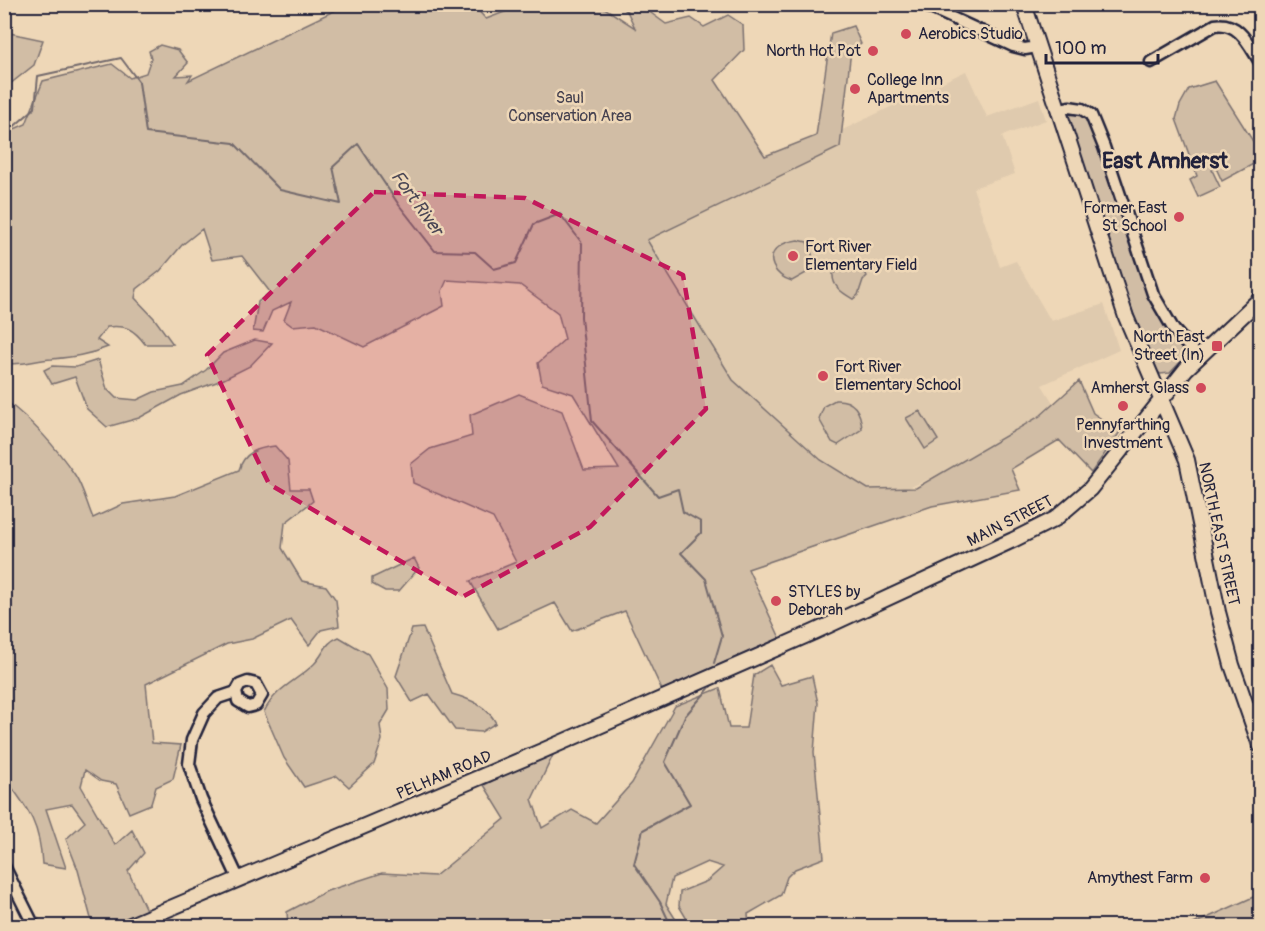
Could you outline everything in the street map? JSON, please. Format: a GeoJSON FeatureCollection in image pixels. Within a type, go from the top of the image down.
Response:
{"type":"FeatureCollection","features":[{"type":"Feature","properties":{"kind":"main road","name":"NORTH EAST STREET"},"geometry":{"type":"LineString","coordinates":[[1024,4],[1133,337],[1187,460],[1218,612],[1232,665],[1260,745]]}},
{"type":"Feature","properties":{"kind":"main road","name":"MAIN STREET"},"geometry":{"type":"LineString","coordinates":[[771,651],[952,569],[1055,519],[1090,489],[1198,357],[1260,299]]}},
{"type":"Feature","properties":{"kind":"main road","name":"PELHAM ROAD"},"geometry":{"type":"LineString","coordinates":[[128,927],[771,651]]}},
{"type":"Feature","properties":{"kind":"street"},"geometry":{"type":"LineString","coordinates":[[922,4],[1005,43],[1025,49],[1037,47]]}},
{"type":"Feature","properties":{"kind":"street"},"geometry":{"type":"LineString","coordinates":[[1151,62],[1197,35],[1222,24],[1236,29],[1260,62]]}},
{"type":"Feature","properties":{"kind":"street"},"geometry":{"type":"LineString","coordinates":[[1057,110],[1069,107],[1082,109],[1091,115],[1097,126],[1153,294],[1174,330],[1198,357]]}},
{"type":"Feature","properties":{"kind":"street"},"geometry":{"type":"LineString","coordinates":[[236,692],[218,698],[204,713],[195,731],[189,756],[190,770],[196,788],[239,880]]}},
{"type":"Feature","properties":{"kind":"street"},"geometry":{"type":"LineString","coordinates":[[4,866],[34,927]]}},
{"type":"Feature","properties":{"kind":"highlighted area"},"geometry":{"type":"Polygon","coordinates":[[[374,192],[525,198],[683,275],[706,409],[590,527],[462,597],[269,484],[207,355],[374,192]]]}},
{"type":"Feature","properties":{"kind":"shaded area","name":"Fort River Elementary School"},"geometry":{"type":"Polygon","coordinates":[[[966,71],[987,117],[1039,98],[1046,120],[1002,136],[1015,174],[973,188],[1000,267],[1016,261],[1051,321],[1104,304],[1119,350],[1042,385],[1063,419],[743,562],[719,665],[602,245],[966,71]]]}},
{"type":"Feature","properties":{"kind":"green space","name":"Saul Conservation Area"},"geometry":{"type":"Polygon","coordinates":[[[346,5],[473,5],[486,19],[523,5],[600,5],[635,28],[627,11],[617,5],[640,5],[666,24],[691,18],[704,27],[728,15],[743,25],[744,50],[715,80],[765,156],[816,136],[831,33],[853,26],[861,44],[851,50],[840,147],[647,240],[733,380],[821,460],[868,489],[916,488],[1040,416],[1079,381],[1093,413],[1120,432],[1091,473],[1059,440],[1011,469],[1020,490],[932,506],[748,569],[780,638],[662,690],[625,611],[572,631],[555,603],[498,629],[470,581],[516,562],[493,518],[413,483],[411,464],[430,449],[472,436],[470,415],[519,394],[562,411],[584,470],[619,469],[573,394],[542,384],[538,363],[565,339],[558,313],[520,285],[447,280],[442,291],[444,306],[364,347],[316,324],[292,326],[284,320],[291,302],[272,311],[263,332],[253,331],[258,302],[270,292],[242,256],[212,260],[202,229],[182,245],[160,271],[137,289],[135,298],[154,318],[173,344],[145,344],[137,334],[128,329],[107,327],[97,340],[108,347],[101,350],[46,360],[5,363],[5,133],[26,124],[43,81],[112,64],[130,78],[146,73],[151,58],[149,51],[160,45],[178,50],[188,63],[176,76],[192,75],[188,81],[346,5]]]}},
{"type":"Feature","properties":{"kind":"green space"},"geometry":{"type":"Polygon","coordinates":[[[5,32],[43,40],[34,65],[5,88],[5,32]]]}},
{"type":"Feature","properties":{"kind":"green space"},"geometry":{"type":"Polygon","coordinates":[[[1215,81],[1256,146],[1259,161],[1222,181],[1216,168],[1212,170],[1220,187],[1198,197],[1190,180],[1197,176],[1176,119],[1180,105],[1189,89],[1215,81]]]}},
{"type":"Feature","properties":{"kind":"green space"},"geometry":{"type":"Polygon","coordinates":[[[1081,114],[1089,119],[1165,322],[1186,356],[1170,373],[1160,374],[1153,366],[1115,264],[1067,115],[1081,114]]]}},
{"type":"Feature","properties":{"kind":"green space","name":"Fort River Elementary Field"},"geometry":{"type":"Polygon","coordinates":[[[798,240],[807,242],[817,267],[792,281],[776,271],[772,256],[782,245],[798,240]]]}},
{"type":"Feature","properties":{"kind":"green space"},"geometry":{"type":"Polygon","coordinates":[[[858,259],[867,276],[863,280],[858,295],[853,299],[836,286],[833,274],[858,259]]]}},
{"type":"Feature","properties":{"kind":"green space"},"geometry":{"type":"Polygon","coordinates":[[[255,340],[272,343],[250,366],[222,380],[181,395],[139,418],[107,427],[87,409],[75,377],[52,384],[44,370],[52,366],[76,367],[98,360],[107,389],[116,398],[137,400],[154,392],[183,386],[206,370],[223,353],[255,340]]]}},
{"type":"Feature","properties":{"kind":"green space"},"geometry":{"type":"Polygon","coordinates":[[[5,400],[34,425],[68,465],[80,485],[93,518],[123,504],[175,496],[239,470],[244,459],[252,452],[275,446],[288,461],[291,489],[309,489],[313,501],[285,523],[282,548],[302,581],[326,586],[336,600],[339,626],[321,630],[309,645],[291,620],[252,639],[227,644],[146,684],[152,743],[181,745],[173,779],[156,787],[151,804],[129,813],[116,784],[101,781],[85,770],[81,786],[115,845],[132,830],[144,853],[128,871],[147,912],[108,926],[93,926],[78,870],[66,839],[85,822],[72,804],[46,809],[66,868],[42,864],[39,838],[31,817],[5,778],[5,400]]]}},
{"type":"Feature","properties":{"kind":"green space"},"geometry":{"type":"Polygon","coordinates":[[[835,400],[852,404],[860,417],[862,429],[838,445],[832,442],[819,419],[824,406],[835,400]]]}},
{"type":"Feature","properties":{"kind":"green space"},"geometry":{"type":"Polygon","coordinates":[[[920,411],[938,440],[925,449],[906,418],[920,411]]]}},
{"type":"Feature","properties":{"kind":"green space"},"geometry":{"type":"Polygon","coordinates":[[[414,558],[419,568],[399,591],[385,591],[372,584],[372,578],[414,558]]]}},
{"type":"Feature","properties":{"kind":"green space"},"geometry":{"type":"Polygon","coordinates":[[[423,628],[452,694],[477,704],[488,712],[496,723],[481,732],[455,730],[429,694],[412,702],[396,676],[412,629],[423,628]]]}},
{"type":"Feature","properties":{"kind":"green space"},"geometry":{"type":"Polygon","coordinates":[[[339,637],[368,654],[388,689],[389,710],[380,725],[382,740],[374,764],[349,787],[337,776],[304,787],[284,758],[264,712],[274,696],[314,664],[327,645],[339,637]]]}},
{"type":"Feature","properties":{"kind":"green space"},"geometry":{"type":"Polygon","coordinates":[[[770,665],[781,685],[812,676],[818,703],[814,752],[824,858],[795,869],[787,877],[781,895],[748,914],[749,926],[691,926],[679,906],[680,892],[707,881],[723,867],[707,862],[672,878],[666,904],[680,926],[288,926],[287,912],[327,891],[382,873],[435,876],[505,819],[484,785],[555,751],[532,799],[542,828],[572,810],[596,823],[632,783],[675,706],[720,688],[729,728],[746,728],[754,675],[770,665]]]}},
{"type":"Feature","properties":{"kind":"green space"},"geometry":{"type":"Polygon","coordinates":[[[1260,894],[1260,926],[1189,926],[1260,894]]]}},
{"type":"Feature","properties":{"kind":"waterway","name":"Fort River"},"geometry":{"type":"LineString","coordinates":[[4,128],[10,130],[35,108],[38,76],[121,58],[139,82],[146,133],[234,143],[280,190],[341,204],[333,167],[358,144],[399,205],[435,251],[475,252],[494,269],[516,263],[534,224],[560,214],[582,243],[581,317],[592,421],[658,496],[678,489],[683,512],[701,522],[701,533],[681,553],[706,579],[722,636],[714,663]]}},
{"type":"Feature","properties":{"kind":"waterway","name":"Fort River"},"geometry":{"type":"LineString","coordinates":[[671,926],[660,902],[634,864],[643,830],[690,804],[665,762],[685,716],[712,685]]}},
{"type":"Feature","properties":{"kind":"place","name":"Aerobics Studio"},"geometry":{"type":"Point","coordinates":[906,34]}},
{"type":"Feature","properties":{"kind":"place","name":"North Hot Pot"},"geometry":{"type":"Point","coordinates":[873,51]}},
{"type":"Feature","properties":{"kind":"place","name":"College Inn Apartments"},"geometry":{"type":"Point","coordinates":[855,89]}},
{"type":"Feature","properties":{"kind":"place","name":"Former East St School"},"geometry":{"type":"Point","coordinates":[1179,217]}},
{"type":"Feature","properties":{"kind":"place","name":"Fort River Elementary Field"},"geometry":{"type":"Point","coordinates":[793,256]}},
{"type":"Feature","properties":{"kind":"place","name":"North East Street (In)"},"geometry":{"type":"Point","coordinates":[1217,346]}},
{"type":"Feature","properties":{"kind":"place","name":"Fort River Elementary School"},"geometry":{"type":"Point","coordinates":[823,376]}},
{"type":"Feature","properties":{"kind":"place","name":"Amherst Glass"},"geometry":{"type":"Point","coordinates":[1201,388]}},
{"type":"Feature","properties":{"kind":"place","name":"Pennyfarthing Investment"},"geometry":{"type":"Point","coordinates":[1123,406]}},
{"type":"Feature","properties":{"kind":"place","name":"STYLES by Deborah"},"geometry":{"type":"Point","coordinates":[776,601]}},
{"type":"Feature","properties":{"kind":"place","name":"Amythest Farm"},"geometry":{"type":"Point","coordinates":[1205,878]}},
{"type":"Feature","properties":{"kind":"district","name":"East Amherst"},"geometry":{"type":"Point","coordinates":[1165,161]}}]}
